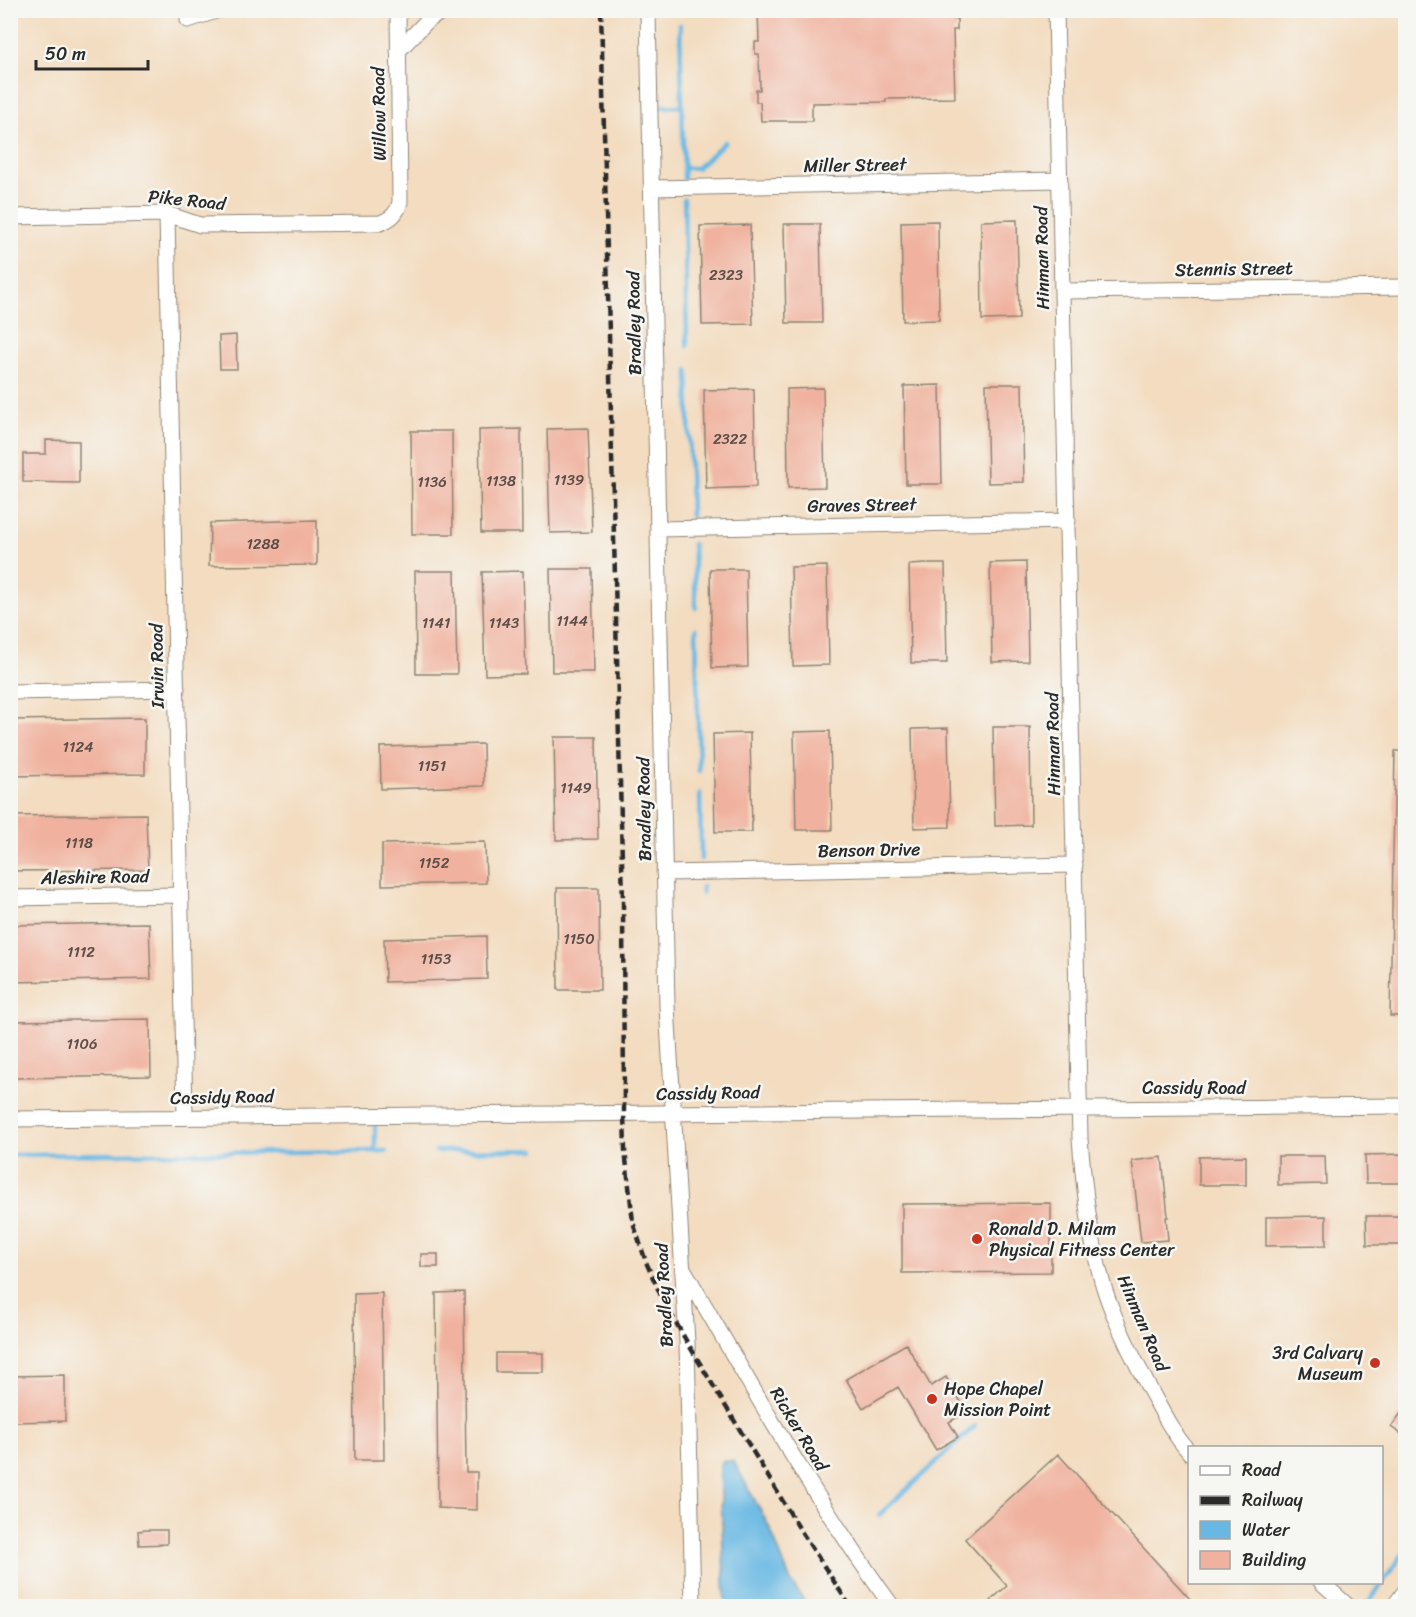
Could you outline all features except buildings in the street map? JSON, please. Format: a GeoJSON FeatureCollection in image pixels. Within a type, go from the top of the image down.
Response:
{"type":"FeatureCollection","features":[{"type":"Feature","properties":{"kind":"street"},"geometry":{"type":"LineString","coordinates":[[188,20],[219,10]]}},
{"type":"Feature","properties":{"kind":"street","name":"Willow Road"},"geometry":{"type":"LineString","coordinates":[[394,215],[400,201],[398,10]]}},
{"type":"Feature","properties":{"kind":"street"},"geometry":{"type":"LineString","coordinates":[[398,51],[427,21],[444,10]]}},
{"type":"Feature","properties":{"kind":"street","name":"Bradley Road"},"geometry":{"type":"LineString","coordinates":[[648,10],[667,1006],[687,1342],[693,1606]]}},
{"type":"Feature","properties":{"kind":"street","name":"Hinman Road"},"geometry":{"type":"LineString","coordinates":[[1056,10],[1080,1139],[1087,1209],[1103,1282],[1114,1316],[1158,1405],[1188,1450]]}},
{"type":"Feature","properties":{"kind":"street","name":"Miller Street"},"geometry":{"type":"LineString","coordinates":[[651,188],[1060,180]]}},
{"type":"Feature","properties":{"kind":"street","name":"Pike Road"},"geometry":{"type":"LineString","coordinates":[[10,217],[167,214],[200,225],[380,223],[389,220],[394,215]]}},
{"type":"Feature","properties":{"kind":"street","name":"Irwin Road"},"geometry":{"type":"LineString","coordinates":[[167,214],[185,1116]]}},
{"type":"Feature","properties":{"kind":"street","name":"Stennis Street"},"geometry":{"type":"LineString","coordinates":[[1063,291],[1406,287]]}},
{"type":"Feature","properties":{"kind":"street","name":"Graves Street"},"geometry":{"type":"LineString","coordinates":[[658,529],[1068,521]]}},
{"type":"Feature","properties":{"kind":"street"},"geometry":{"type":"LineString","coordinates":[[10,692],[177,689]]}},
{"type":"Feature","properties":{"kind":"street","name":"Benson Drive"},"geometry":{"type":"LineString","coordinates":[[664,873],[1075,865]]}},
{"type":"Feature","properties":{"kind":"street","name":"Aleshire Road"},"geometry":{"type":"LineString","coordinates":[[10,898],[180,895]]}},
{"type":"Feature","properties":{"kind":"street","name":"Cassidy Road"},"geometry":{"type":"LineString","coordinates":[[10,1119],[1406,1106]]}},
{"type":"Feature","properties":{"kind":"street","name":"Ricker Road"},"geometry":{"type":"LineString","coordinates":[[682,1266],[821,1503],[892,1606]]}},
{"type":"Feature","properties":{"kind":"street"},"geometry":{"type":"LineString","coordinates":[[1323,1584],[1348,1606]]}},
{"type":"Feature","properties":{"kind":"street"},"geometry":{"type":"LineString","coordinates":[[1394,1606],[1406,1590]]}},
{"type":"Feature","properties":{"kind":"water"},"geometry":{"type":"Polygon","coordinates":[[[723,1461],[733,1461],[735,1464],[770,1528],[791,1582],[808,1606],[725,1606],[720,1465],[723,1461]]]}},
{"type":"Feature","properties":{"kind":"waterway"},"geometry":{"type":"LineString","coordinates":[[680,25],[684,178]]}},
{"type":"Feature","properties":{"kind":"waterway"},"geometry":{"type":"LineString","coordinates":[[652,107],[682,106]]}},
{"type":"Feature","properties":{"kind":"waterway"},"geometry":{"type":"LineString","coordinates":[[684,168],[697,168],[725,142]]}},
{"type":"Feature","properties":{"kind":"waterway"},"geometry":{"type":"LineString","coordinates":[[684,199],[687,346]]}},
{"type":"Feature","properties":{"kind":"waterway"},"geometry":{"type":"LineString","coordinates":[[688,370],[691,516]]}},
{"type":"Feature","properties":{"kind":"waterway"},"geometry":{"type":"LineString","coordinates":[[693,544],[696,608]]}},
{"type":"Feature","properties":{"kind":"waterway"},"geometry":{"type":"LineString","coordinates":[[696,629],[699,771]]}},
{"type":"Feature","properties":{"kind":"waterway"},"geometry":{"type":"LineString","coordinates":[[700,793],[701,859]]}},
{"type":"Feature","properties":{"kind":"waterway"},"geometry":{"type":"LineString","coordinates":[[702,887],[702,893]]}},
{"type":"Feature","properties":{"kind":"waterway"},"geometry":{"type":"LineString","coordinates":[[375,1118],[375,1131]]}},
{"type":"Feature","properties":{"kind":"waterway"},"geometry":{"type":"LineString","coordinates":[[375,1135],[375,1151]]}},
{"type":"Feature","properties":{"kind":"waterway"},"geometry":{"type":"LineString","coordinates":[[436,1151],[535,1150]]}},
{"type":"Feature","properties":{"kind":"waterway"},"geometry":{"type":"LineString","coordinates":[[10,1155],[386,1151]]}},
{"type":"Feature","properties":{"kind":"waterway"},"geometry":{"type":"LineString","coordinates":[[879,1515],[975,1426]]}},
{"type":"Feature","properties":{"kind":"waterway"},"geometry":{"type":"LineString","coordinates":[[1383,1582],[1406,1550]]}},
{"type":"Feature","properties":{"kind":"waterway"},"geometry":{"type":"LineString","coordinates":[[1366,1606],[1382,1584]]}},
{"type":"Feature","properties":{"kind":"railway"},"geometry":{"type":"LineString","coordinates":[[601,10],[623,902],[624,1113],[625,1150],[633,1222],[646,1262],[662,1298],[799,1528],[850,1606]]}},
{"type":"Feature","properties":{"kind":"place","name":"Ronald D. Milam Physical Fitness Center"},"geometry":{"type":"Point","coordinates":[977,1239]}},
{"type":"Feature","properties":{"kind":"place","name":"3rd Calvary Museum"},"geometry":{"type":"Point","coordinates":[1375,1363]}},
{"type":"Feature","properties":{"kind":"place","name":"Hope Chapel Mission Point"},"geometry":{"type":"Point","coordinates":[932,1399]}}]}
